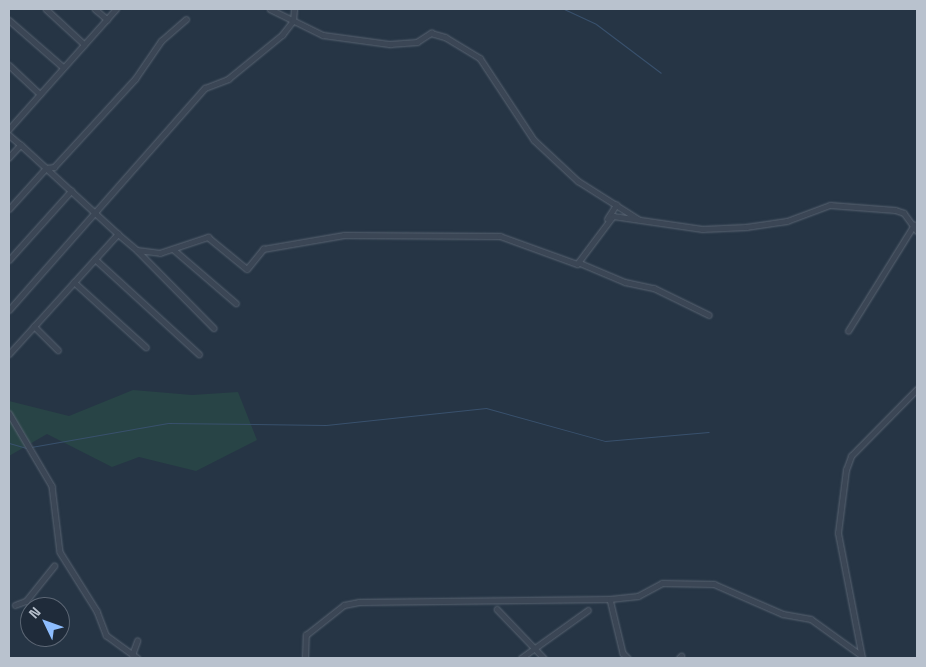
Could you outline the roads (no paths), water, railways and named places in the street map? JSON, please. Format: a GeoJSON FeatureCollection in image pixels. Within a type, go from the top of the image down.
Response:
{"type":"FeatureCollection","features":[{"type":"Feature","properties":{"kind":"street"},"geometry":{"type":"LineString","coordinates":[[46,9],[84,44]]}},
{"type":"Feature","properties":{"kind":"street"},"geometry":{"type":"LineString","coordinates":[[95,9],[107,19]]}},
{"type":"Feature","properties":{"kind":"street"},"geometry":{"type":"LineString","coordinates":[[9,129],[116,9]]}},
{"type":"Feature","properties":{"kind":"street"},"geometry":{"type":"LineString","coordinates":[[270,9],[323,35],[390,44],[417,42],[432,33],[445,36],[480,58],[534,140],[578,180],[639,220]]}},
{"type":"Feature","properties":{"kind":"street"},"geometry":{"type":"LineString","coordinates":[[9,310],[205,88],[228,79],[293,21],[294,9]]}},
{"type":"Feature","properties":{"kind":"street"},"geometry":{"type":"LineString","coordinates":[[9,209],[46,168],[54,167],[135,79],[162,41],[186,19]]}},
{"type":"Feature","properties":{"kind":"street"},"geometry":{"type":"LineString","coordinates":[[9,20],[63,68]]}},
{"type":"Feature","properties":{"kind":"street"},"geometry":{"type":"LineString","coordinates":[[9,65],[40,94]]}},
{"type":"Feature","properties":{"kind":"street"},"geometry":{"type":"LineString","coordinates":[[9,135],[136,250],[214,328]]}},
{"type":"Feature","properties":{"kind":"street"},"geometry":{"type":"LineString","coordinates":[[9,158],[21,145]]}},
{"type":"Feature","properties":{"kind":"street"},"geometry":{"type":"LineString","coordinates":[[9,260],[71,192]]}},
{"type":"Feature","properties":{"kind":"street"},"geometry":{"type":"LineString","coordinates":[[580,263],[616,205]]}},
{"type":"Feature","properties":{"kind":"street"},"geometry":{"type":"LineString","coordinates":[[607,218],[639,220],[702,229],[746,227],[787,221],[830,205],[895,210],[914,225],[917,231]]}},
{"type":"Feature","properties":{"kind":"street"},"geometry":{"type":"LineString","coordinates":[[848,331],[914,225]]}},
{"type":"Feature","properties":{"kind":"street"},"geometry":{"type":"LineString","coordinates":[[9,354],[118,234]]}},
{"type":"Feature","properties":{"kind":"street"},"geometry":{"type":"LineString","coordinates":[[136,250],[160,253],[208,237],[247,269],[263,249],[344,236],[500,236],[580,263],[625,282],[654,288],[709,315]]}},
{"type":"Feature","properties":{"kind":"street"},"geometry":{"type":"LineString","coordinates":[[173,248],[236,303]]}},
{"type":"Feature","properties":{"kind":"street"},"geometry":{"type":"LineString","coordinates":[[95,259],[199,354]]}},
{"type":"Feature","properties":{"kind":"street"},"geometry":{"type":"LineString","coordinates":[[74,282],[146,347]]}},
{"type":"Feature","properties":{"kind":"street"},"geometry":{"type":"LineString","coordinates":[[34,326],[58,350]]}},
{"type":"Feature","properties":{"kind":"street"},"geometry":{"type":"LineString","coordinates":[[861,657],[838,533],[846,470],[851,456],[917,389]]}},
{"type":"Feature","properties":{"kind":"street"},"geometry":{"type":"LineString","coordinates":[[9,413],[52,486],[60,552],[97,611],[106,635],[138,658]]}},
{"type":"Feature","properties":{"kind":"street"},"geometry":{"type":"LineString","coordinates":[[15,605],[26,601],[54,566]]}},
{"type":"Feature","properties":{"kind":"street"},"geometry":{"type":"LineString","coordinates":[[305,658],[306,635],[344,605],[359,602],[610,599],[638,596],[662,582],[714,584],[782,614],[811,619],[861,657]]}},
{"type":"Feature","properties":{"kind":"street"},"geometry":{"type":"LineString","coordinates":[[610,599],[623,653],[628,658]]}},
{"type":"Feature","properties":{"kind":"street"},"geometry":{"type":"LineString","coordinates":[[497,608],[535,645],[544,658]]}},
{"type":"Feature","properties":{"kind":"street"},"geometry":{"type":"LineString","coordinates":[[521,658],[535,645],[588,610]]}},
{"type":"Feature","properties":{"kind":"street"},"geometry":{"type":"LineString","coordinates":[[132,655],[137,641]]}},
{"type":"Feature","properties":{"kind":"waterway"},"geometry":{"type":"LineString","coordinates":[[564,9],[596,24],[661,73]]}},
{"type":"Feature","properties":{"kind":"waterway"},"geometry":{"type":"LineString","coordinates":[[31,447],[168,423],[326,425],[486,408],[605,441],[709,432]]}},
{"type":"Feature","properties":{"kind":"waterway"},"geometry":{"type":"LineString","coordinates":[[9,443],[27,448]]}}]}
